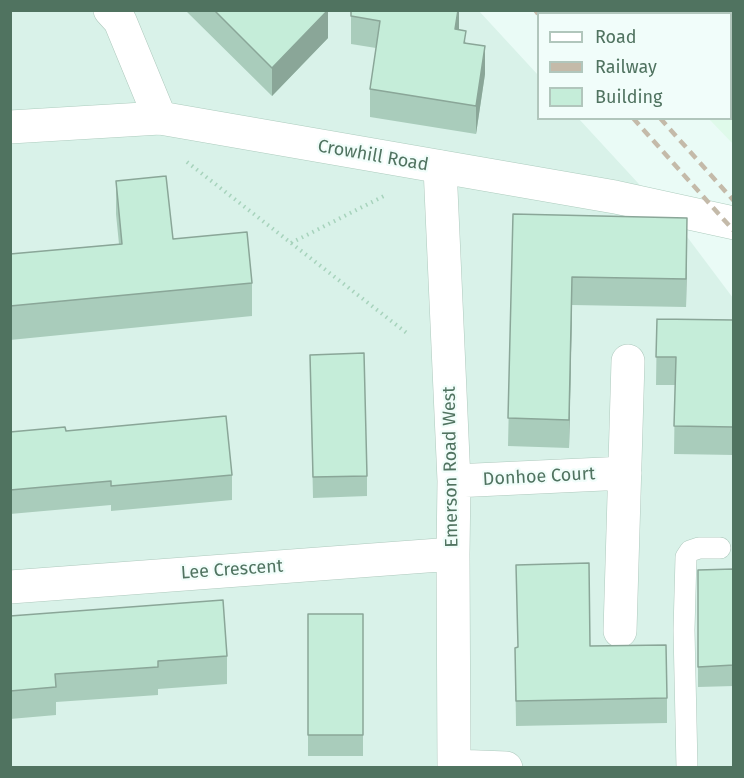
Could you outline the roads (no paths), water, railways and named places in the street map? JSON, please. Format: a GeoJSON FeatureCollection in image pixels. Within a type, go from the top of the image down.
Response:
{"type":"FeatureCollection","features":[{"type":"Feature","properties":{"kind":"street"},"geometry":{"type":"LineString","coordinates":[[110,10],[120,21],[160,118]]}},
{"type":"Feature","properties":{"kind":"street","name":"Crowhill Road"},"geometry":{"type":"LineString","coordinates":[[10,127],[160,118],[615,197],[734,223]]}},
{"type":"Feature","properties":{"kind":"street","name":"Emerson Road West"},"geometry":{"type":"LineString","coordinates":[[440,168],[454,481],[454,767]]}},
{"type":"Feature","properties":{"kind":"street"},"geometry":{"type":"LineString","coordinates":[[620,631],[628,362]]}},
{"type":"Feature","properties":{"kind":"street","name":"Donhoe Court"},"geometry":{"type":"LineString","coordinates":[[454,481],[625,473]]}},
{"type":"Feature","properties":{"kind":"street","name":"Lee Crescent"},"geometry":{"type":"LineString","coordinates":[[10,587],[453,554]]}},
{"type":"Feature","properties":{"kind":"street"},"geometry":{"type":"LineString","coordinates":[[454,767],[506,768]]}},
{"type":"Feature","properties":{"kind":"lane"},"geometry":{"type":"LineString","coordinates":[[687,768],[684,630],[686,556],[690,551],[699,548],[720,548]]}},
{"type":"Feature","properties":{"kind":"railway"},"geometry":{"type":"LineString","coordinates":[[635,120],[734,231]]}},
{"type":"Feature","properties":{"kind":"railway"},"geometry":{"type":"LineString","coordinates":[[662,120],[734,201]]}}]}
